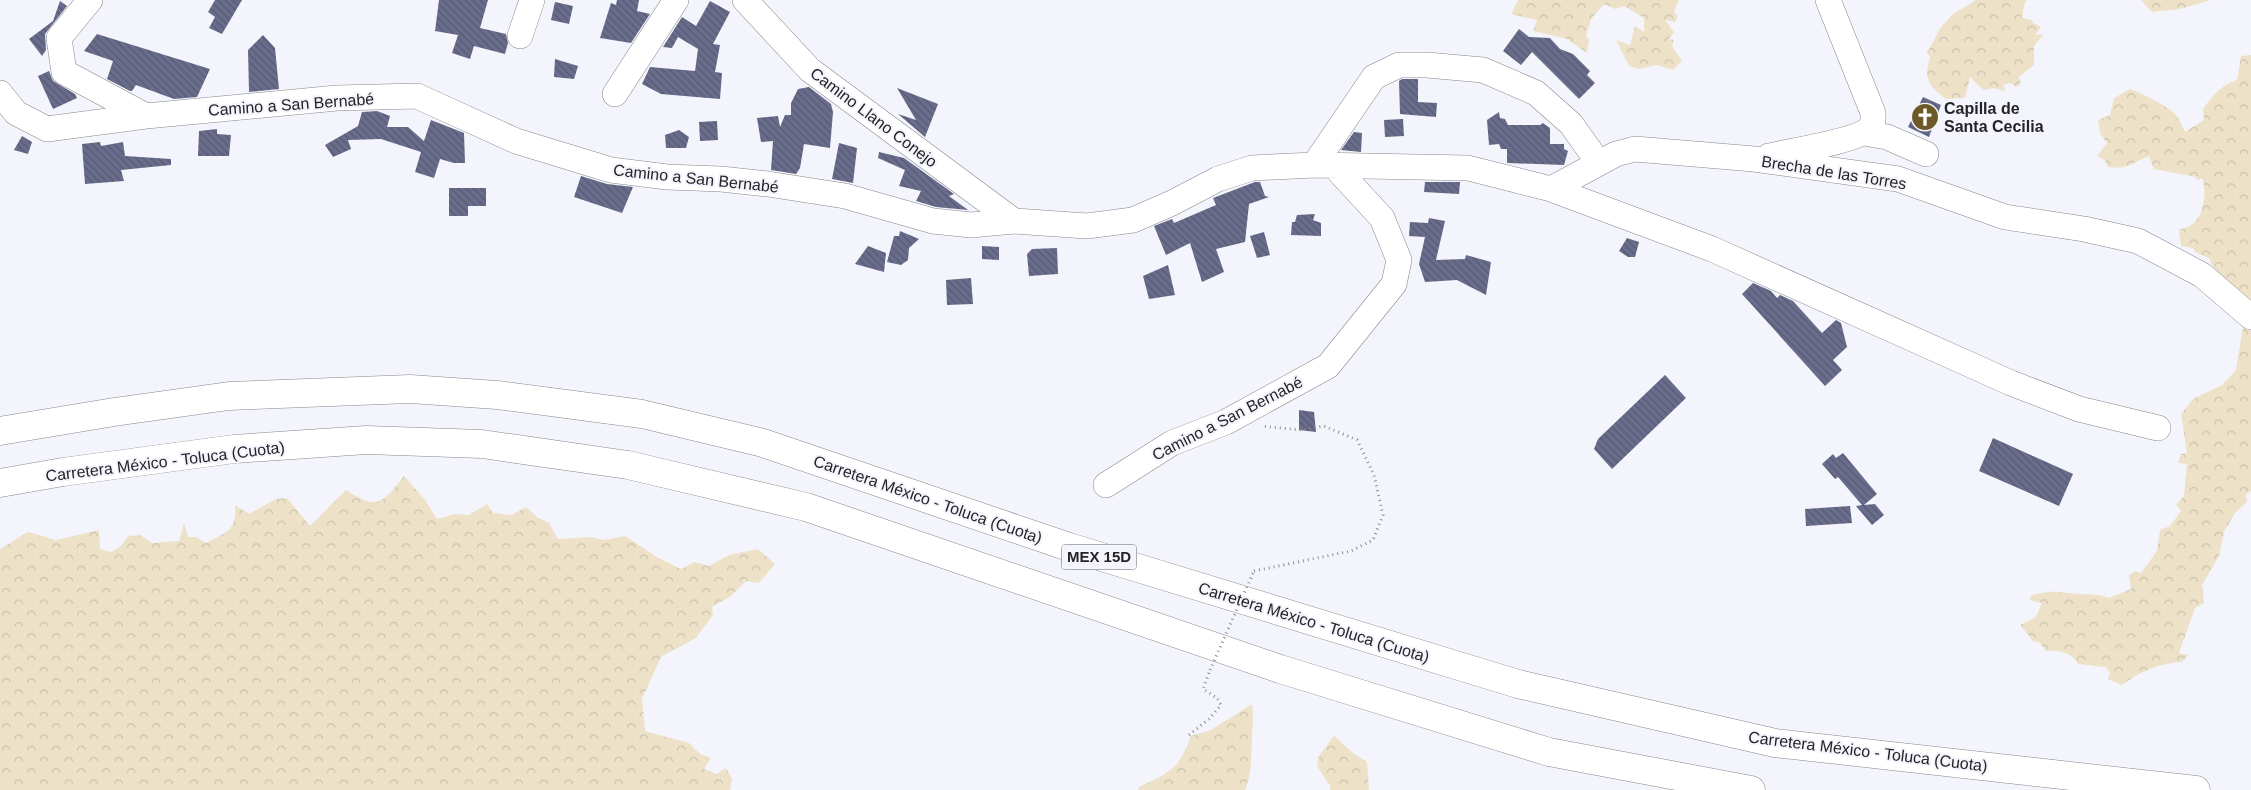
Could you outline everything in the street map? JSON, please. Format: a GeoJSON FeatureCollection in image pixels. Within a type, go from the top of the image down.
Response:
{"type":"FeatureCollection","features":[{"type":"Feature","properties":{"kind":"highway","name":"Carretera México - Toluca (Cuota)"},"geometry":{"type":"LineString","coordinates":[[0,431],[114,412],[229,396],[410,389],[497,395],[642,414],[763,443],[1068,547],[1518,684],[1775,743],[2196,790]]}},
{"type":"Feature","properties":{"kind":"highway","name":"Carretera México - Toluca (Cuota)"},"geometry":{"type":"LineString","coordinates":[[0,483],[63,472],[234,449],[366,440],[482,444],[628,466],[806,507],[1280,669],[1549,752],[1751,790]]}},
{"type":"Feature","properties":{"kind":"street"},"geometry":{"type":"LineString","coordinates":[[90,0],[59,38],[64,72],[146,116]]}},
{"type":"Feature","properties":{"kind":"street"},"geometry":{"type":"LineString","coordinates":[[520,36],[532,0]]}},
{"type":"Feature","properties":{"kind":"street"},"geometry":{"type":"LineString","coordinates":[[616,94],[676,0]]}},
{"type":"Feature","properties":{"kind":"street","name":"Camino Llano Conejo"},"geometry":{"type":"LineString","coordinates":[[745,0],[810,70],[1014,221]]}},
{"type":"Feature","properties":{"kind":"street"},"geometry":{"type":"LineString","coordinates":[[1754,160],[1853,137],[1864,132],[1873,122],[1873,113],[1828,0]]}},
{"type":"Feature","properties":{"kind":"street"},"geometry":{"type":"LineString","coordinates":[[1598,162],[1571,124],[1536,93],[1483,70],[1399,65],[1374,77],[1324,166],[1468,168],[1551,188],[1712,249],[2011,383],[2080,409],[2158,428]]}},
{"type":"Feature","properties":{"kind":"street","name":"Camino a San Bernabé"},"geometry":{"type":"LineString","coordinates":[[0,93],[16,113],[47,129],[146,116],[337,98],[417,96],[516,141],[611,170],[667,178],[721,179],[768,184],[845,196],[933,221],[971,225],[1014,221],[1087,226],[1133,220],[1172,203],[1218,179],[1252,168],[1324,166],[1382,218],[1399,260],[1394,284],[1328,366],[1226,422],[1172,443],[1106,486]]}},
{"type":"Feature","properties":{"kind":"street"},"geometry":{"type":"LineString","coordinates":[[1864,132],[1887,137],[1926,154]]}},
{"type":"Feature","properties":{"kind":"street","name":"Brecha de las Torres"},"geometry":{"type":"LineString","coordinates":[[1551,188],[1598,162],[1616,154],[1635,149],[1754,160],[1898,180],[2006,218],[2084,230],[2138,241],[2202,275],[2251,317]]}},
{"type":"Feature","properties":{"kind":"street"},"geometry":{"type":"LineString","coordinates":[[0,419],[114,412]]}},
{"type":"Feature","properties":{"kind":"path"},"geometry":{"type":"LineString","coordinates":[[1189,735],[1209,719],[1220,705],[1217,698],[1203,689],[1254,571],[1351,551],[1366,545],[1373,540],[1383,514],[1374,475],[1357,440],[1324,426],[1301,430],[1226,422]]}},
{"type":"Feature","properties":{"kind":"green space"},"geometry":{"type":"Polygon","coordinates":[[[1518,0],[1679,0],[1674,11],[1678,17],[1675,22],[1665,20],[1674,32],[1669,39],[1674,40],[1672,46],[1682,61],[1673,70],[1657,65],[1639,69],[1629,66],[1616,40],[1630,45],[1635,26],[1644,32],[1644,18],[1624,6],[1615,9],[1604,4],[1591,19],[1586,36],[1589,39],[1587,53],[1567,39],[1533,31],[1537,20],[1511,14],[1518,0]]]}},
{"type":"Feature","properties":{"kind":"green space"},"geometry":{"type":"Polygon","coordinates":[[[1976,0],[2028,0],[2025,2],[2022,18],[2032,20],[2033,23],[2041,27],[2035,35],[2044,34],[2034,46],[2034,65],[2018,78],[2021,81],[2018,87],[2009,83],[2003,85],[2005,91],[1994,88],[1983,90],[1970,77],[1965,98],[1946,99],[1929,82],[1927,72],[1930,57],[1927,53],[1941,27],[1953,14],[1976,0]]]}},
{"type":"Feature","properties":{"kind":"green space"},"geometry":{"type":"Polygon","coordinates":[[[2141,0],[2211,0],[2180,9],[2152,12],[2141,0]]]}},
{"type":"Feature","properties":{"kind":"green space"},"geometry":{"type":"Polygon","coordinates":[[[2251,55],[2251,491],[2246,494],[2247,502],[2235,513],[2224,532],[2219,556],[2202,585],[2204,603],[2195,608],[2179,653],[2188,655],[2182,662],[2165,664],[2150,669],[2122,685],[2108,679],[2110,672],[2105,667],[2078,664],[2068,654],[2046,651],[2040,643],[2033,641],[2020,625],[2036,617],[2042,603],[2029,600],[2032,595],[2058,592],[2109,598],[2131,589],[2129,575],[2135,571],[2141,573],[2157,551],[2160,530],[2170,526],[2181,511],[2176,505],[2184,496],[2187,464],[2178,463],[2181,454],[2187,453],[2181,414],[2193,399],[2222,385],[2236,370],[2243,327],[2230,306],[2209,258],[2195,252],[2193,248],[2181,246],[2179,230],[2194,223],[2200,214],[2204,202],[2204,183],[2202,178],[2198,180],[2196,177],[2154,169],[2149,156],[2125,167],[2108,167],[2105,160],[2097,156],[2107,143],[2100,133],[2098,120],[2110,115],[2114,98],[2130,89],[2167,107],[2178,118],[2185,132],[2204,120],[2203,109],[2217,91],[2237,80],[2241,56],[2251,55]]]}},
{"type":"Feature","properties":{"kind":"green space"},"geometry":{"type":"Polygon","coordinates":[[[404,476],[426,501],[437,519],[455,514],[469,515],[487,504],[493,513],[512,515],[526,507],[537,517],[549,523],[558,539],[591,537],[604,540],[625,536],[657,557],[681,569],[695,562],[709,566],[729,555],[758,549],[775,564],[759,583],[746,581],[731,596],[712,607],[713,615],[696,638],[661,657],[642,699],[645,731],[689,743],[700,754],[711,758],[704,769],[716,774],[726,768],[732,779],[730,790],[0,790],[0,549],[28,532],[56,540],[99,530],[100,549],[111,552],[121,546],[128,536],[140,535],[152,543],[179,541],[184,523],[188,537],[196,537],[206,543],[229,530],[234,520],[235,505],[249,514],[276,499],[287,498],[310,526],[346,490],[366,500],[379,501],[391,493],[404,476]]]}},
{"type":"Feature","properties":{"kind":"green space"},"geometry":{"type":"Polygon","coordinates":[[[1252,704],[1251,765],[1245,790],[1138,790],[1139,787],[1172,769],[1182,756],[1191,736],[1211,730],[1252,704]]]}},
{"type":"Feature","properties":{"kind":"green space"},"geometry":{"type":"Polygon","coordinates":[[[1334,736],[1353,753],[1367,762],[1369,790],[1330,790],[1330,786],[1317,766],[1319,756],[1334,736]]]}},
{"type":"Feature","properties":{"kind":"building"},"geometry":{"type":"Polygon","coordinates":[[[215,0],[242,0],[222,34],[209,28],[215,17],[208,12],[215,0]]]}},
{"type":"Feature","properties":{"kind":"building"},"geometry":{"type":"Polygon","coordinates":[[[439,0],[488,0],[480,28],[506,34],[508,43],[505,54],[474,46],[470,59],[452,53],[458,35],[435,31],[439,0]]]}},
{"type":"Feature","properties":{"kind":"building"},"geometry":{"type":"Polygon","coordinates":[[[617,0],[639,0],[637,11],[650,14],[631,43],[600,38],[611,3],[616,5],[617,0]]]}},
{"type":"Feature","properties":{"kind":"building"},"geometry":{"type":"Polygon","coordinates":[[[60,1],[67,6],[45,34],[46,50],[42,56],[29,39],[53,21],[60,1]]]}},
{"type":"Feature","properties":{"kind":"building"},"geometry":{"type":"Polygon","coordinates":[[[710,1],[730,12],[713,44],[720,45],[715,72],[722,73],[720,99],[661,94],[642,84],[650,67],[695,71],[698,49],[678,37],[672,48],[663,47],[682,17],[696,26],[710,1]]]}},
{"type":"Feature","properties":{"kind":"building"},"geometry":{"type":"Polygon","coordinates":[[[555,2],[573,6],[569,24],[551,20],[555,2]]]}},
{"type":"Feature","properties":{"kind":"building"},"geometry":{"type":"Polygon","coordinates":[[[1519,29],[1529,37],[1550,38],[1560,49],[1573,54],[1590,71],[1587,75],[1595,83],[1579,99],[1532,52],[1521,65],[1503,51],[1519,29]]]}},
{"type":"Feature","properties":{"kind":"building"},"geometry":{"type":"Polygon","coordinates":[[[97,34],[210,69],[197,97],[174,99],[136,85],[130,91],[107,79],[113,61],[84,51],[97,34]]]}},
{"type":"Feature","properties":{"kind":"building"},"geometry":{"type":"Polygon","coordinates":[[[263,35],[275,48],[279,89],[249,92],[248,50],[263,35]]]}},
{"type":"Feature","properties":{"kind":"building"},"geometry":{"type":"Polygon","coordinates":[[[555,59],[578,66],[574,79],[554,77],[555,59]]]}},
{"type":"Feature","properties":{"kind":"building"},"geometry":{"type":"Polygon","coordinates":[[[49,71],[53,81],[75,94],[77,98],[53,109],[38,76],[49,71]]]}},
{"type":"Feature","properties":{"kind":"building"},"geometry":{"type":"Polygon","coordinates":[[[1402,79],[1418,79],[1418,102],[1437,103],[1436,117],[1400,114],[1399,81],[1402,79]]]}},
{"type":"Feature","properties":{"kind":"building"},"geometry":{"type":"Polygon","coordinates":[[[809,87],[831,104],[833,112],[830,148],[804,144],[800,168],[796,174],[771,170],[773,141],[761,142],[757,118],[778,116],[780,127],[785,115],[791,115],[791,103],[798,89],[809,87]]]}},
{"type":"Feature","properties":{"kind":"building"},"geometry":{"type":"Polygon","coordinates":[[[897,88],[938,104],[925,137],[898,114],[916,120],[897,88]]]}},
{"type":"Feature","properties":{"kind":"building","name":"Capilla de Santa Cecilia"},"geometry":{"type":"Polygon","coordinates":[[[1923,97],[1941,105],[1929,137],[1908,127],[1923,97]]]}},
{"type":"Feature","properties":{"kind":"building"},"geometry":{"type":"Polygon","coordinates":[[[377,111],[390,116],[387,127],[408,127],[424,141],[431,120],[464,133],[465,163],[454,163],[440,159],[434,178],[415,172],[421,152],[381,139],[348,140],[351,149],[333,157],[325,145],[358,126],[362,112],[377,111]]]}},
{"type":"Feature","properties":{"kind":"building"},"geometry":{"type":"Polygon","coordinates":[[[1499,112],[1500,118],[1505,119],[1508,125],[1540,125],[1543,123],[1550,128],[1550,144],[1564,144],[1564,149],[1568,151],[1564,165],[1507,163],[1507,149],[1501,149],[1499,144],[1489,145],[1487,120],[1499,112]]]}},
{"type":"Feature","properties":{"kind":"building"},"geometry":{"type":"Polygon","coordinates":[[[1403,119],[1404,136],[1385,137],[1384,120],[1403,119]]]}},
{"type":"Feature","properties":{"kind":"building"},"geometry":{"type":"Polygon","coordinates":[[[717,121],[718,140],[700,141],[699,122],[717,121]]]}},
{"type":"Feature","properties":{"kind":"building"},"geometry":{"type":"Polygon","coordinates":[[[217,129],[217,134],[231,135],[229,156],[198,156],[199,131],[217,129]]]}},
{"type":"Feature","properties":{"kind":"building"},"geometry":{"type":"Polygon","coordinates":[[[679,130],[689,137],[686,148],[666,148],[665,135],[679,130]]]}},
{"type":"Feature","properties":{"kind":"building"},"geometry":{"type":"Polygon","coordinates":[[[1354,132],[1362,133],[1361,152],[1341,150],[1354,132]]]}},
{"type":"Feature","properties":{"kind":"building"},"geometry":{"type":"Polygon","coordinates":[[[22,136],[32,142],[28,154],[14,150],[22,136]]]}},
{"type":"Feature","properties":{"kind":"building"},"geometry":{"type":"Polygon","coordinates":[[[100,142],[101,146],[123,142],[125,156],[171,159],[171,165],[121,170],[124,181],[85,184],[82,144],[100,142]]]}},
{"type":"Feature","properties":{"kind":"building"},"geometry":{"type":"Polygon","coordinates":[[[839,143],[857,148],[853,183],[832,179],[839,143]]]}},
{"type":"Feature","properties":{"kind":"building"},"geometry":{"type":"Polygon","coordinates":[[[879,152],[904,158],[954,194],[949,196],[968,210],[936,207],[916,201],[921,191],[899,186],[905,170],[878,158],[879,152]]]}},
{"type":"Feature","properties":{"kind":"building"},"geometry":{"type":"Polygon","coordinates":[[[581,176],[607,184],[633,187],[622,213],[574,197],[581,176]]]}},
{"type":"Feature","properties":{"kind":"building"},"geometry":{"type":"Polygon","coordinates":[[[1255,182],[1260,182],[1265,196],[1269,197],[1249,204],[1245,242],[1216,249],[1224,272],[1202,282],[1190,243],[1166,255],[1154,226],[1172,219],[1174,223],[1216,205],[1213,198],[1255,182]]]}},
{"type":"Feature","properties":{"kind":"building"},"geometry":{"type":"Polygon","coordinates":[[[1425,182],[1460,182],[1459,194],[1424,192],[1425,182]]]}},
{"type":"Feature","properties":{"kind":"building"},"geometry":{"type":"Polygon","coordinates":[[[449,188],[486,188],[486,206],[468,206],[468,216],[449,216],[449,188]]]}},
{"type":"Feature","properties":{"kind":"building"},"geometry":{"type":"Polygon","coordinates":[[[1315,214],[1313,220],[1321,223],[1321,236],[1291,235],[1292,222],[1295,222],[1297,215],[1315,214]]]}},
{"type":"Feature","properties":{"kind":"building"},"geometry":{"type":"Polygon","coordinates":[[[1429,218],[1445,221],[1436,260],[1465,259],[1466,255],[1491,262],[1486,295],[1457,280],[1425,282],[1419,264],[1425,237],[1409,236],[1410,222],[1428,223],[1429,218]]]}},
{"type":"Feature","properties":{"kind":"building"},"geometry":{"type":"Polygon","coordinates":[[[900,231],[919,239],[909,248],[908,260],[901,265],[887,262],[894,236],[899,236],[900,231]]]}},
{"type":"Feature","properties":{"kind":"building"},"geometry":{"type":"Polygon","coordinates":[[[1264,232],[1270,255],[1257,258],[1250,236],[1264,232]]]}},
{"type":"Feature","properties":{"kind":"building"},"geometry":{"type":"Polygon","coordinates":[[[1627,238],[1639,242],[1635,257],[1628,257],[1619,251],[1627,238]]]}},
{"type":"Feature","properties":{"kind":"building"},"geometry":{"type":"Polygon","coordinates":[[[868,246],[886,253],[884,272],[855,264],[868,246]]]}},
{"type":"Feature","properties":{"kind":"building"},"geometry":{"type":"Polygon","coordinates":[[[982,246],[999,247],[999,260],[982,259],[982,246]]]}},
{"type":"Feature","properties":{"kind":"building"},"geometry":{"type":"Polygon","coordinates":[[[1057,248],[1058,274],[1029,276],[1027,254],[1032,249],[1057,248]]]}},
{"type":"Feature","properties":{"kind":"building"},"geometry":{"type":"Polygon","coordinates":[[[1168,265],[1175,295],[1149,299],[1143,276],[1168,265]]]}},
{"type":"Feature","properties":{"kind":"building"},"geometry":{"type":"Polygon","coordinates":[[[971,278],[973,304],[947,305],[946,280],[971,278]]]}},
{"type":"Feature","properties":{"kind":"building"},"geometry":{"type":"Polygon","coordinates":[[[1753,283],[1771,291],[1777,298],[1780,295],[1793,301],[1822,333],[1836,320],[1841,323],[1847,347],[1833,360],[1842,370],[1825,386],[1742,294],[1753,283]]]}},
{"type":"Feature","properties":{"kind":"building"},"geometry":{"type":"Polygon","coordinates":[[[1665,375],[1686,398],[1612,469],[1594,449],[1598,439],[1665,375]]]}},
{"type":"Feature","properties":{"kind":"building"},"geometry":{"type":"Polygon","coordinates":[[[1299,410],[1314,412],[1316,432],[1299,430],[1299,410]]]}},
{"type":"Feature","properties":{"kind":"building"},"geometry":{"type":"Polygon","coordinates":[[[1993,438],[2073,474],[2059,506],[1979,471],[1993,438]]]}},
{"type":"Feature","properties":{"kind":"building"},"geometry":{"type":"Polygon","coordinates":[[[1843,453],[1877,494],[1864,505],[1875,504],[1884,515],[1872,525],[1856,506],[1862,505],[1838,477],[1835,479],[1822,464],[1833,454],[1836,458],[1843,453]]]}},
{"type":"Feature","properties":{"kind":"building"},"geometry":{"type":"Polygon","coordinates":[[[1850,506],[1852,523],[1806,526],[1805,509],[1850,506]]]}},
{"type":"Feature","properties":{"kind":"place","name":"Capilla de Santa Cecilia"},"geometry":{"type":"Point","coordinates":[1925,117]}}]}
